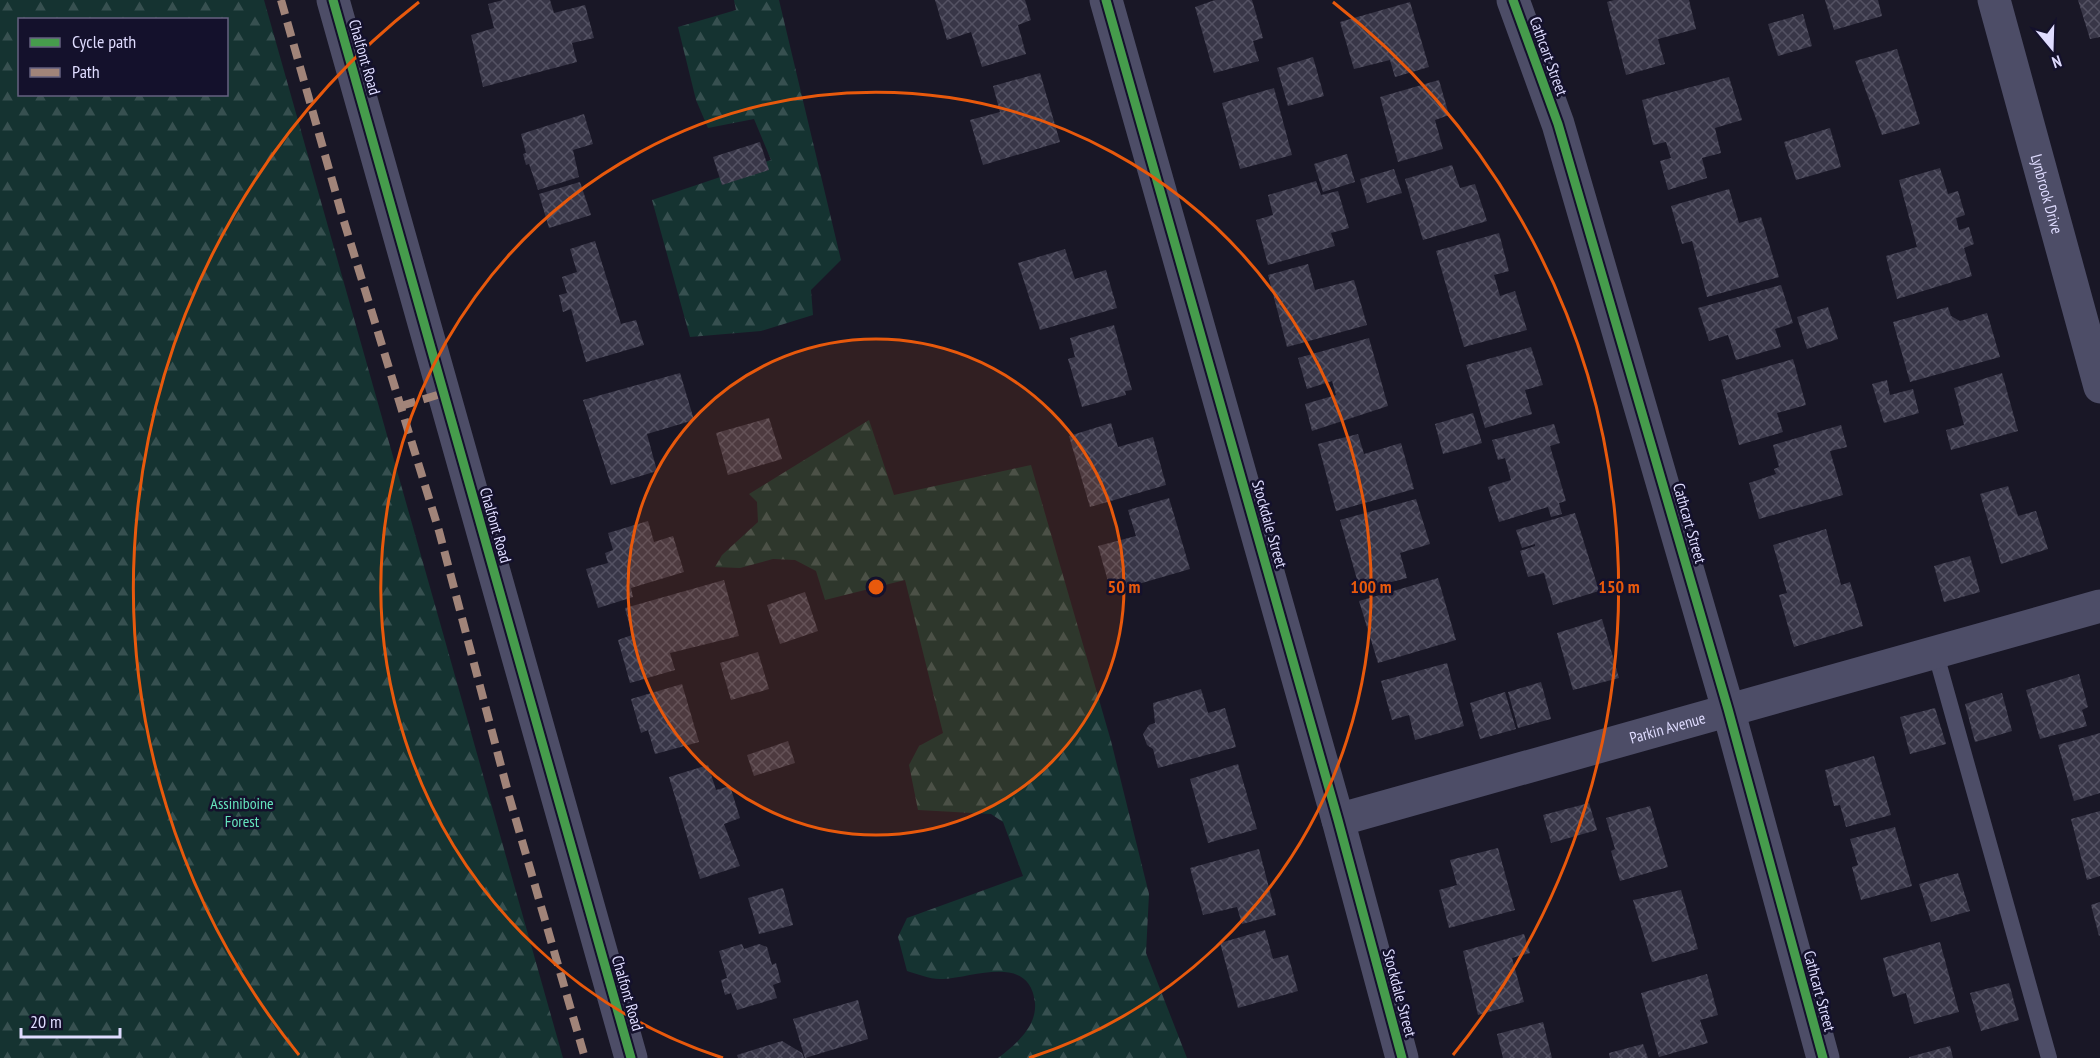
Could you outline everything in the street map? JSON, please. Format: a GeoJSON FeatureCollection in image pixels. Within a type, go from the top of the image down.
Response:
{"type":"FeatureCollection","features":[{"type":"Feature","properties":{"kind":"street","name":"Chalfont Road"},"geometry":{"type":"LineString","coordinates":[[333,0],[631,1058]]}},
{"type":"Feature","properties":{"kind":"street","name":"Stockdale Street"},"geometry":{"type":"LineString","coordinates":[[1106,0],[1338,820],[1402,1058]]}},
{"type":"Feature","properties":{"kind":"street","name":"Cathcart Street"},"geometry":{"type":"LineString","coordinates":[[1513,0],[1558,124],[1728,709],[1823,1058]]}},
{"type":"Feature","properties":{"kind":"street","name":"Lynbrook Drive"},"geometry":{"type":"LineString","coordinates":[[1994,0],[2100,387]]}},
{"type":"Feature","properties":{"kind":"street","name":"Parkin Avenue"},"geometry":{"type":"LineString","coordinates":[[1338,820],[2100,606]]}},
{"type":"Feature","properties":{"kind":"lane"},"geometry":{"type":"LineString","coordinates":[[1935,651],[2049,1058]]}},
{"type":"Feature","properties":{"kind":"green space","name":"Assiniboine Forest"},"geometry":{"type":"Polygon","coordinates":[[[0,0],[264,0],[563,1058],[0,1058],[0,0]]]}},
{"type":"Feature","properties":{"kind":"green space"},"geometry":{"type":"Polygon","coordinates":[[[734,0],[779,0],[841,260],[811,290],[813,315],[761,331],[690,337],[652,200],[771,160],[754,119],[708,128],[696,100],[678,27],[736,10],[734,0]]]}},
{"type":"Feature","properties":{"kind":"green space"},"geometry":{"type":"Polygon","coordinates":[[[869,420],[894,495],[1031,465],[1111,741],[1149,894],[1146,953],[1187,1058],[998,1058],[1024,1035],[1035,1012],[1031,988],[1023,978],[1012,973],[998,972],[938,979],[907,971],[898,937],[907,918],[1023,876],[1003,822],[991,814],[918,810],[909,765],[919,746],[943,733],[905,580],[825,600],[816,571],[795,560],[773,559],[740,568],[715,567],[722,555],[758,522],[757,502],[749,494],[869,420]]]}},
{"type":"Feature","properties":{"kind":"building"},"geometry":{"type":"Polygon","coordinates":[[[503,0],[550,0],[554,13],[585,5],[594,38],[572,43],[577,62],[483,87],[471,35],[494,28],[488,4],[503,0]]]}},
{"type":"Feature","properties":{"kind":"building"},"geometry":{"type":"Polygon","coordinates":[[[935,0],[1025,0],[1031,20],[1018,25],[1026,54],[982,67],[971,32],[947,40],[935,0]]]}},
{"type":"Feature","properties":{"kind":"building"},"geometry":{"type":"Polygon","coordinates":[[[1215,0],[1252,0],[1263,38],[1253,41],[1259,61],[1214,73],[1195,7],[1215,0]]]}},
{"type":"Feature","properties":{"kind":"building"},"geometry":{"type":"Polygon","coordinates":[[[1614,0],[1689,0],[1696,29],[1658,39],[1665,64],[1626,75],[1607,2],[1614,0]]]}},
{"type":"Feature","properties":{"kind":"building"},"geometry":{"type":"Polygon","coordinates":[[[1825,0],[1878,0],[1882,16],[1834,30],[1825,0]]]}},
{"type":"Feature","properties":{"kind":"building"},"geometry":{"type":"Polygon","coordinates":[[[2078,0],[2100,0],[2100,37],[2090,39],[2078,0]]]}},
{"type":"Feature","properties":{"kind":"building"},"geometry":{"type":"Polygon","coordinates":[[[1410,2],[1429,67],[1395,77],[1390,60],[1354,69],[1340,22],[1410,2]]]}},
{"type":"Feature","properties":{"kind":"building"},"geometry":{"type":"Polygon","coordinates":[[[1803,14],[1812,46],[1778,56],[1768,24],[1803,14]]]}},
{"type":"Feature","properties":{"kind":"building"},"geometry":{"type":"Polygon","coordinates":[[[1897,49],[1920,124],[1882,135],[1855,61],[1897,49]]]}},
{"type":"Feature","properties":{"kind":"building"},"geometry":{"type":"Polygon","coordinates":[[[1313,57],[1324,96],[1288,106],[1277,68],[1313,57]]]}},
{"type":"Feature","properties":{"kind":"building"},"geometry":{"type":"Polygon","coordinates":[[[1040,73],[1060,142],[983,165],[970,120],[1000,112],[993,86],[1040,73]]]}},
{"type":"Feature","properties":{"kind":"building"},"geometry":{"type":"Polygon","coordinates":[[[1729,77],[1742,120],[1715,128],[1721,153],[1702,158],[1707,178],[1668,190],[1660,161],[1671,158],[1666,142],[1653,145],[1642,100],[1729,77]]]}},
{"type":"Feature","properties":{"kind":"building"},"geometry":{"type":"Polygon","coordinates":[[[1439,80],[1449,115],[1435,120],[1443,149],[1398,162],[1380,97],[1439,80]]]}},
{"type":"Feature","properties":{"kind":"building"},"geometry":{"type":"Polygon","coordinates":[[[1274,88],[1292,155],[1240,169],[1222,103],[1274,88]]]}},
{"type":"Feature","properties":{"kind":"building"},"geometry":{"type":"Polygon","coordinates":[[[584,114],[593,144],[573,150],[579,177],[538,190],[529,164],[526,165],[523,154],[526,153],[521,134],[584,114]]]}},
{"type":"Feature","properties":{"kind":"building"},"geometry":{"type":"Polygon","coordinates":[[[1830,128],[1841,167],[1796,180],[1784,142],[1830,128]]]}},
{"type":"Feature","properties":{"kind":"building"},"geometry":{"type":"Polygon","coordinates":[[[760,142],[769,170],[722,185],[713,157],[760,142]]]}},
{"type":"Feature","properties":{"kind":"building"},"geometry":{"type":"Polygon","coordinates":[[[1347,154],[1355,182],[1323,192],[1314,164],[1347,154]]]}},
{"type":"Feature","properties":{"kind":"building"},"geometry":{"type":"Polygon","coordinates":[[[1452,165],[1460,188],[1475,184],[1487,221],[1423,240],[1405,179],[1452,165]]]}},
{"type":"Feature","properties":{"kind":"building"},"geometry":{"type":"Polygon","coordinates":[[[1940,168],[1948,194],[1958,191],[1965,215],[1956,218],[1959,230],[1969,227],[1974,244],[1964,248],[1972,276],[1897,299],[1886,256],[1917,247],[1899,180],[1940,168]]]}},
{"type":"Feature","properties":{"kind":"building"},"geometry":{"type":"Polygon","coordinates":[[[1394,169],[1402,193],[1367,203],[1360,179],[1394,169]]]}},
{"type":"Feature","properties":{"kind":"building"},"geometry":{"type":"Polygon","coordinates":[[[1316,181],[1321,195],[1338,191],[1349,228],[1331,233],[1335,246],[1268,265],[1256,220],[1273,215],[1268,195],[1316,181]]]}},
{"type":"Feature","properties":{"kind":"building"},"geometry":{"type":"Polygon","coordinates":[[[580,182],[591,215],[549,228],[539,194],[580,182]]]}},
{"type":"Feature","properties":{"kind":"building"},"geometry":{"type":"Polygon","coordinates":[[[1729,189],[1739,223],[1761,217],[1779,277],[1707,297],[1692,241],[1682,244],[1671,206],[1729,189]]]}},
{"type":"Feature","properties":{"kind":"building"},"geometry":{"type":"Polygon","coordinates":[[[1499,233],[1509,271],[1494,275],[1500,296],[1515,291],[1527,330],[1464,347],[1436,251],[1499,233]]]}},
{"type":"Feature","properties":{"kind":"building"},"geometry":{"type":"Polygon","coordinates":[[[595,241],[621,324],[636,320],[644,345],[586,362],[571,309],[563,312],[559,295],[567,293],[562,277],[577,272],[570,249],[595,241]]]}},
{"type":"Feature","properties":{"kind":"building"},"geometry":{"type":"Polygon","coordinates":[[[1065,249],[1075,279],[1106,270],[1117,308],[1040,330],[1018,263],[1065,249]]]}},
{"type":"Feature","properties":{"kind":"building"},"geometry":{"type":"Polygon","coordinates":[[[1308,264],[1315,290],[1354,280],[1367,325],[1287,347],[1268,275],[1308,264]]]}},
{"type":"Feature","properties":{"kind":"building"},"geometry":{"type":"Polygon","coordinates":[[[1781,285],[1793,323],[1775,329],[1781,347],[1736,360],[1728,335],[1709,341],[1698,308],[1781,285]]]}},
{"type":"Feature","properties":{"kind":"building"},"geometry":{"type":"Polygon","coordinates":[[[1828,307],[1838,339],[1807,349],[1797,317],[1828,307]]]}},
{"type":"Feature","properties":{"kind":"building"},"geometry":{"type":"Polygon","coordinates":[[[1948,307],[1951,316],[1960,321],[1987,313],[2000,357],[1910,382],[1893,322],[1948,307]]]}},
{"type":"Feature","properties":{"kind":"building"},"geometry":{"type":"Polygon","coordinates":[[[1114,325],[1132,390],[1125,391],[1126,395],[1082,407],[1068,359],[1075,357],[1070,338],[1114,325]]]}},
{"type":"Feature","properties":{"kind":"building"},"geometry":{"type":"Polygon","coordinates":[[[1369,338],[1388,406],[1312,431],[1305,404],[1336,395],[1332,381],[1307,389],[1298,358],[1369,338]]]}},
{"type":"Feature","properties":{"kind":"building"},"geometry":{"type":"Polygon","coordinates":[[[1531,347],[1543,385],[1525,390],[1532,414],[1485,428],[1466,365],[1531,347]]]}},
{"type":"Feature","properties":{"kind":"building"},"geometry":{"type":"Polygon","coordinates":[[[1793,359],[1806,405],[1777,413],[1783,432],[1739,445],[1721,380],[1793,359]]]}},
{"type":"Feature","properties":{"kind":"building"},"geometry":{"type":"Polygon","coordinates":[[[680,373],[694,420],[647,434],[657,471],[611,485],[583,400],[680,373]]]}},
{"type":"Feature","properties":{"kind":"building"},"geometry":{"type":"Polygon","coordinates":[[[2002,373],[2018,431],[1951,450],[1946,430],[1964,425],[1954,388],[2002,373]]]}},
{"type":"Feature","properties":{"kind":"building"},"geometry":{"type":"Polygon","coordinates":[[[1887,380],[1890,395],[1913,389],[1919,413],[1884,423],[1872,384],[1887,380]]]}},
{"type":"Feature","properties":{"kind":"building"},"geometry":{"type":"Polygon","coordinates":[[[1473,413],[1482,443],[1443,454],[1435,424],[1473,413]]]}},
{"type":"Feature","properties":{"kind":"building"},"geometry":{"type":"Polygon","coordinates":[[[769,418],[782,459],[728,475],[716,433],[769,418]]]}},
{"type":"Feature","properties":{"kind":"building"},"geometry":{"type":"Polygon","coordinates":[[[1111,423],[1118,447],[1153,437],[1166,485],[1090,507],[1069,436],[1111,423]]]}},
{"type":"Feature","properties":{"kind":"building"},"geometry":{"type":"Polygon","coordinates":[[[1554,424],[1560,443],[1550,446],[1566,501],[1559,503],[1562,514],[1551,517],[1548,507],[1499,522],[1488,487],[1511,480],[1505,458],[1498,460],[1492,440],[1554,424]]]}},
{"type":"Feature","properties":{"kind":"building"},"geometry":{"type":"Polygon","coordinates":[[[1841,425],[1847,447],[1830,451],[1843,495],[1759,519],[1749,483],[1776,474],[1774,469],[1779,467],[1773,445],[1841,425]]]}},
{"type":"Feature","properties":{"kind":"building"},"geometry":{"type":"Polygon","coordinates":[[[1358,434],[1364,454],[1401,443],[1414,489],[1336,511],[1318,444],[1358,434]]]}},
{"type":"Feature","properties":{"kind":"building"},"geometry":{"type":"Polygon","coordinates":[[[2008,486],[2018,516],[2036,511],[2048,549],[2001,564],[1980,494],[2008,486]]]}},
{"type":"Feature","properties":{"kind":"building"},"geometry":{"type":"Polygon","coordinates":[[[1169,498],[1190,569],[1111,592],[1098,546],[1136,536],[1128,510],[1169,498]]]}},
{"type":"Feature","properties":{"kind":"building"},"geometry":{"type":"Polygon","coordinates":[[[1416,499],[1430,544],[1400,553],[1407,578],[1360,590],[1340,520],[1416,499]]]}},
{"type":"Feature","properties":{"kind":"building"},"geometry":{"type":"Polygon","coordinates":[[[1575,513],[1599,591],[1553,605],[1544,573],[1528,577],[1520,551],[1535,546],[1535,544],[1522,548],[1516,530],[1575,513]]]}},
{"type":"Feature","properties":{"kind":"building"},"geometry":{"type":"Polygon","coordinates":[[[648,521],[654,542],[673,536],[684,572],[631,588],[633,597],[598,608],[586,569],[608,563],[605,553],[613,550],[608,533],[648,521]]]}},
{"type":"Feature","properties":{"kind":"building"},"geometry":{"type":"Polygon","coordinates":[[[1826,529],[1841,585],[1850,582],[1863,626],[1794,647],[1779,595],[1787,593],[1773,545],[1826,529]]]}},
{"type":"Feature","properties":{"kind":"building"},"geometry":{"type":"Polygon","coordinates":[[[1970,556],[1980,592],[1944,602],[1934,566],[1970,556]]]}},
{"type":"Feature","properties":{"kind":"building"},"geometry":{"type":"Polygon","coordinates":[[[1438,578],[1456,640],[1378,663],[1359,601],[1438,578]]]}},
{"type":"Feature","properties":{"kind":"building"},"geometry":{"type":"Polygon","coordinates":[[[724,580],[739,636],[670,653],[675,670],[630,683],[618,640],[632,635],[625,608],[724,580]]]}},
{"type":"Feature","properties":{"kind":"building"},"geometry":{"type":"Polygon","coordinates":[[[805,592],[818,631],[780,644],[767,605],[805,592]]]}},
{"type":"Feature","properties":{"kind":"building"},"geometry":{"type":"Polygon","coordinates":[[[1602,619],[1619,678],[1573,690],[1557,633],[1602,619]]]}},
{"type":"Feature","properties":{"kind":"building"},"geometry":{"type":"Polygon","coordinates":[[[758,652],[769,689],[731,700],[720,663],[758,652]]]}},
{"type":"Feature","properties":{"kind":"building"},"geometry":{"type":"Polygon","coordinates":[[[1447,663],[1464,726],[1415,740],[1409,715],[1392,720],[1381,681],[1447,663]]]}},
{"type":"Feature","properties":{"kind":"building"},"geometry":{"type":"Polygon","coordinates":[[[2079,674],[2088,707],[2082,710],[2087,726],[2040,739],[2026,690],[2079,674]]]}},
{"type":"Feature","properties":{"kind":"building"},"geometry":{"type":"Polygon","coordinates":[[[1541,682],[1551,719],[1518,728],[1508,692],[1541,682]]]}},
{"type":"Feature","properties":{"kind":"building"},"geometry":{"type":"Polygon","coordinates":[[[682,684],[699,742],[655,754],[648,730],[641,733],[631,699],[682,684]]]}},
{"type":"Feature","properties":{"kind":"building"},"geometry":{"type":"Polygon","coordinates":[[[1201,689],[1208,713],[1225,708],[1236,747],[1158,768],[1153,749],[1147,745],[1143,734],[1149,725],[1155,723],[1153,703],[1201,689]]]}},
{"type":"Feature","properties":{"kind":"building"},"geometry":{"type":"Polygon","coordinates":[[[1505,692],[1516,729],[1480,739],[1470,703],[1505,692]]]}},
{"type":"Feature","properties":{"kind":"building"},"geometry":{"type":"Polygon","coordinates":[[[2002,693],[2012,731],[1975,742],[1965,704],[2002,693]]]}},
{"type":"Feature","properties":{"kind":"building"},"geometry":{"type":"Polygon","coordinates":[[[1935,708],[1946,744],[1910,754],[1900,717],[1935,708]]]}},
{"type":"Feature","properties":{"kind":"building"},"geometry":{"type":"Polygon","coordinates":[[[2100,733],[2100,793],[2074,801],[2058,745],[2100,733]]]}},
{"type":"Feature","properties":{"kind":"building"},"geometry":{"type":"Polygon","coordinates":[[[788,741],[795,763],[754,776],[747,755],[788,741]]]}},
{"type":"Feature","properties":{"kind":"building"},"geometry":{"type":"Polygon","coordinates":[[[1874,756],[1891,815],[1846,827],[1840,805],[1834,806],[1825,770],[1874,756]]]}},
{"type":"Feature","properties":{"kind":"building"},"geometry":{"type":"Polygon","coordinates":[[[1238,764],[1257,829],[1208,843],[1190,779],[1238,764]]]}},
{"type":"Feature","properties":{"kind":"building"},"geometry":{"type":"Polygon","coordinates":[[[708,765],[716,790],[730,786],[740,818],[724,824],[740,866],[700,879],[669,777],[708,765]]]}},
{"type":"Feature","properties":{"kind":"building"},"geometry":{"type":"Polygon","coordinates":[[[1589,803],[1597,830],[1551,843],[1543,815],[1589,803]]]}},
{"type":"Feature","properties":{"kind":"building"},"geometry":{"type":"Polygon","coordinates":[[[1650,806],[1668,867],[1620,881],[1611,851],[1615,849],[1606,818],[1650,806]]]}},
{"type":"Feature","properties":{"kind":"building"},"geometry":{"type":"Polygon","coordinates":[[[2100,811],[2100,876],[2087,880],[2071,819],[2100,811]]]}},
{"type":"Feature","properties":{"kind":"building"},"geometry":{"type":"Polygon","coordinates":[[[1895,827],[1912,886],[1861,900],[1852,867],[1858,865],[1850,839],[1895,827]]]}},
{"type":"Feature","properties":{"kind":"building"},"geometry":{"type":"Polygon","coordinates":[[[1498,848],[1515,910],[1449,928],[1439,890],[1457,885],[1450,860],[1498,848]]]}},
{"type":"Feature","properties":{"kind":"building"},"geometry":{"type":"Polygon","coordinates":[[[1259,849],[1276,915],[1242,924],[1237,907],[1203,915],[1190,868],[1259,849]]]}},
{"type":"Feature","properties":{"kind":"building"},"geometry":{"type":"Polygon","coordinates":[[[1958,873],[1970,911],[1931,922],[1919,884],[1958,873]]]}},
{"type":"Feature","properties":{"kind":"building"},"geometry":{"type":"Polygon","coordinates":[[[783,888],[793,925],[759,934],[748,898],[783,888]]]}},
{"type":"Feature","properties":{"kind":"building"},"geometry":{"type":"Polygon","coordinates":[[[1681,890],[1698,949],[1652,962],[1633,900],[1681,890]]]}},
{"type":"Feature","properties":{"kind":"building"},"geometry":{"type":"Polygon","coordinates":[[[2100,902],[2100,935],[2099,936],[2091,905],[2100,902]]]}},
{"type":"Feature","properties":{"kind":"building"},"geometry":{"type":"Polygon","coordinates":[[[1265,930],[1273,959],[1288,955],[1298,991],[1238,1008],[1220,943],[1265,930]]]}},
{"type":"Feature","properties":{"kind":"building"},"geometry":{"type":"Polygon","coordinates":[[[1524,934],[1530,953],[1512,958],[1524,1002],[1478,1015],[1463,951],[1524,934]]]}},
{"type":"Feature","properties":{"kind":"building"},"geometry":{"type":"Polygon","coordinates":[[[1940,942],[1959,1012],[1914,1024],[1906,993],[1893,997],[1883,958],[1940,942]]]}},
{"type":"Feature","properties":{"kind":"building"},"geometry":{"type":"Polygon","coordinates":[[[742,944],[744,949],[759,944],[767,947],[772,965],[776,963],[781,982],[773,985],[777,998],[737,1010],[731,993],[725,995],[721,980],[727,978],[719,951],[742,944]]]}},
{"type":"Feature","properties":{"kind":"building"},"geometry":{"type":"Polygon","coordinates":[[[1707,974],[1718,1015],[1700,1020],[1708,1043],[1659,1057],[1641,993],[1707,974]]]}},
{"type":"Feature","properties":{"kind":"building"},"geometry":{"type":"Polygon","coordinates":[[[2009,983],[2019,1020],[1981,1031],[1970,993],[2009,983]]]}},
{"type":"Feature","properties":{"kind":"building"},"geometry":{"type":"Polygon","coordinates":[[[858,1000],[868,1039],[805,1058],[793,1019],[858,1000]]]}},
{"type":"Feature","properties":{"kind":"building"},"geometry":{"type":"Polygon","coordinates":[[[1543,1022],[1552,1058],[1503,1058],[1497,1034],[1543,1022]]]}},
{"type":"Feature","properties":{"kind":"building"},"geometry":{"type":"Polygon","coordinates":[[[782,1041],[802,1053],[804,1058],[738,1058],[737,1055],[782,1041]]]}},
{"type":"Feature","properties":{"kind":"building"},"geometry":{"type":"Polygon","coordinates":[[[1643,1044],[1648,1058],[1610,1058],[1609,1053],[1643,1044]]]}},
{"type":"Feature","properties":{"kind":"building"},"geometry":{"type":"Polygon","coordinates":[[[1950,1046],[1953,1058],[1909,1058],[1909,1057],[1950,1046]]]}},
{"type":"Feature","properties":{"kind":"marked path"},"geometry":{"type":"LineString","coordinates":[[281,0],[342,215],[439,531],[509,796],[585,1058]]}},
{"type":"Feature","properties":{"kind":"marked path"},"geometry":{"type":"LineString","coordinates":[[401,406],[444,393]]}},
{"type":"Feature","properties":{"kind":"cycle path"},"geometry":{"type":"LineString","coordinates":[[333,0],[631,1058]]}},
{"type":"Feature","properties":{"kind":"cycle path"},"geometry":{"type":"LineString","coordinates":[[1106,0],[1338,820],[1402,1058]]}},
{"type":"Feature","properties":{"kind":"cycle path"},"geometry":{"type":"LineString","coordinates":[[1513,0],[1558,124],[1728,709],[1823,1058]]}}]}
